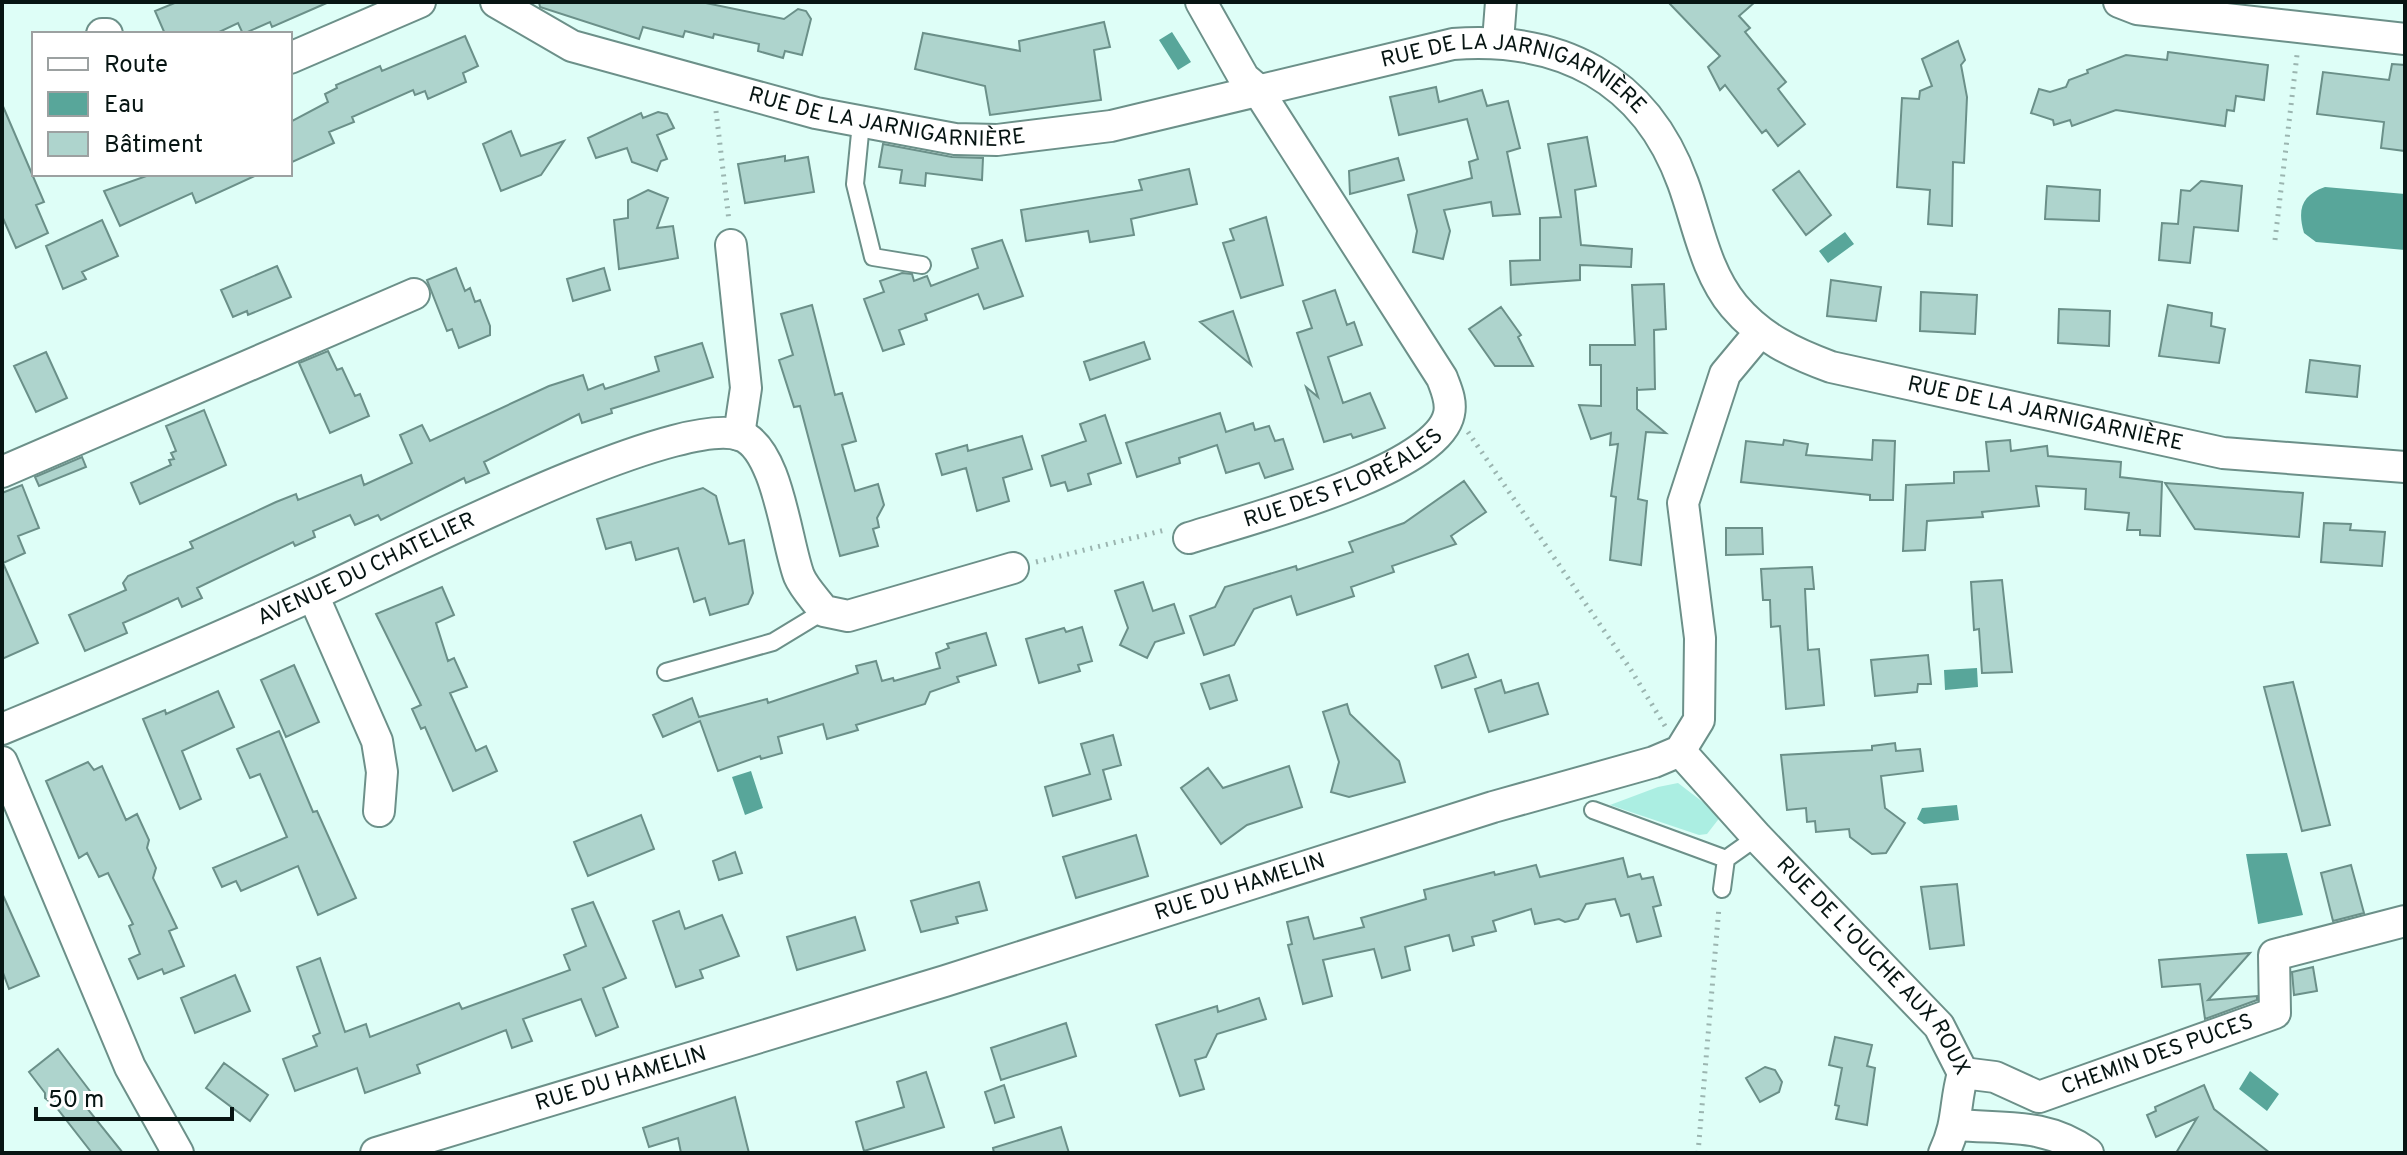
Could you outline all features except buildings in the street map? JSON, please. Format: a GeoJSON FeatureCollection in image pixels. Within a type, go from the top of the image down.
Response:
{"type":"FeatureCollection","features":[{"type":"Feature","properties":{"kind":"street"},"geometry":{"type":"LineString","coordinates":[[292,57],[420,2]]}},
{"type":"Feature","properties":{"kind":"street","name":"RUE DE LA JARNIGARNIÈRE"},"geometry":{"type":"LineString","coordinates":[[496,2],[572,46],[861,123],[955,139],[997,140],[1111,126],[1453,44],[1498,41],[1544,49],[1580,64],[1621,90],[1646,116],[1666,143],[1717,278],[1733,305],[1760,332],[1787,351],[1831,367],[2223,453],[2405,467]]}},
{"type":"Feature","properties":{"kind":"street"},"geometry":{"type":"LineString","coordinates":[[1201,2],[1244,78],[1257,89]]}},
{"type":"Feature","properties":{"kind":"street"},"geometry":{"type":"LineString","coordinates":[[1498,41],[1501,2]]}},
{"type":"Feature","properties":{"kind":"street"},"geometry":{"type":"LineString","coordinates":[[2119,2],[2137,9],[2405,39]]}},
{"type":"Feature","properties":{"kind":"street","name":"RUE DES FLORÉALES"},"geometry":{"type":"LineString","coordinates":[[1189,538],[1250,522],[1373,477],[1435,435],[1449,415],[1450,401],[1442,378],[1257,89]]}},
{"type":"Feature","properties":{"kind":"street"},"geometry":{"type":"LineString","coordinates":[[731,245],[746,388],[739,435],[753,443],[768,466],[800,579],[824,611],[848,616],[1013,568]]}},
{"type":"Feature","properties":{"kind":"street"},"geometry":{"type":"LineString","coordinates":[[2,472],[414,294]]}},
{"type":"Feature","properties":{"kind":"street"},"geometry":{"type":"LineString","coordinates":[[1680,751],[1699,720],[1700,638],[1683,503],[1725,374],[1760,332]]}},
{"type":"Feature","properties":{"kind":"street","name":"AVENUE DU CHATELIER"},"geometry":{"type":"LineString","coordinates":[[2,729],[313,595],[574,475],[702,433],[739,435]]}},
{"type":"Feature","properties":{"kind":"street"},"geometry":{"type":"LineString","coordinates":[[313,595],[377,741],[382,772],[379,811]]}},
{"type":"Feature","properties":{"kind":"street","name":"RUE DE L'OUCHE AUX ROUX"},"geometry":{"type":"LineString","coordinates":[[1680,751],[1757,837],[1939,1026],[1963,1073],[1995,1077],[2039,1097]]}},
{"type":"Feature","properties":{"kind":"street","name":"RUE DU HAMELIN"},"geometry":{"type":"LineString","coordinates":[[376,1153],[975,971],[1479,811],[1654,762],[1680,751]]}},
{"type":"Feature","properties":{"kind":"street"},"geometry":{"type":"LineString","coordinates":[[2,762],[130,1067],[178,1153]]}},
{"type":"Feature","properties":{"kind":"street","name":"CHEMIN DES PUCES"},"geometry":{"type":"LineString","coordinates":[[2039,1097],[2275,1013],[2274,955],[2405,921]]}},
{"type":"Feature","properties":{"kind":"street"},"geometry":{"type":"LineString","coordinates":[[1944,1153],[1957,1125],[1957,1093],[1963,1073]]}},
{"type":"Feature","properties":{"kind":"street"},"geometry":{"type":"LineString","coordinates":[[1957,1125],[2038,1129],[2067,1138],[2088,1153]]}},
{"type":"Feature","properties":{"kind":"lane"},"geometry":{"type":"LineString","coordinates":[[861,123],[855,184],[873,257],[922,265]]}},
{"type":"Feature","properties":{"kind":"lane"},"geometry":{"type":"LineString","coordinates":[[666,672],[773,642],[824,611]]}},
{"type":"Feature","properties":{"kind":"lane"},"geometry":{"type":"LineString","coordinates":[[1593,810],[1726,859],[1722,889]]}},
{"type":"Feature","properties":{"kind":"lane","name":"RUE DE L'OUCHE AUX ROUX"},"geometry":{"type":"LineString","coordinates":[[1726,859],[1757,837]]}},
{"type":"Feature","properties":{"kind":"path"},"geometry":{"type":"LineString","coordinates":[[2275,240],[2301,27]]}},
{"type":"Feature","properties":{"kind":"path"},"geometry":{"type":"LineString","coordinates":[[715,86],[731,245]]}},
{"type":"Feature","properties":{"kind":"path"},"geometry":{"type":"LineString","coordinates":[[1449,415],[1467,431],[1623,658],[1680,751]]}},
{"type":"Feature","properties":{"kind":"path"},"geometry":{"type":"LineString","coordinates":[[1013,568],[1162,529],[1189,538]]}},
{"type":"Feature","properties":{"kind":"path"},"geometry":{"type":"LineString","coordinates":[[1698,1153],[1722,889]]}},
{"type":"Feature","properties":{"kind":"shaded area"},"geometry":{"type":"Polygon","coordinates":[[[1678,783],[1721,816],[1707,834],[1699,835],[1610,805],[1658,787],[1678,783]]]}},
{"type":"Feature","properties":{"kind":"water"},"geometry":{"type":"Polygon","coordinates":[[[1172,32],[1191,62],[1178,70],[1159,40],[1172,32]]]}},
{"type":"Feature","properties":{"kind":"water"},"geometry":{"type":"Polygon","coordinates":[[[2325,187],[2405,194],[2405,250],[2316,242],[2304,233],[2301,217],[2303,204],[2311,194],[2325,187]]]}},
{"type":"Feature","properties":{"kind":"water"},"geometry":{"type":"Polygon","coordinates":[[[1845,232],[1854,244],[1828,263],[1819,251],[1845,232]]]}},
{"type":"Feature","properties":{"kind":"water"},"geometry":{"type":"Polygon","coordinates":[[[1977,668],[1978,687],[1945,690],[1944,670],[1977,668]]]}},
{"type":"Feature","properties":{"kind":"water"},"geometry":{"type":"Polygon","coordinates":[[[751,771],[763,808],[745,815],[732,777],[751,771]]]}},
{"type":"Feature","properties":{"kind":"water"},"geometry":{"type":"Polygon","coordinates":[[[1957,805],[1959,820],[1924,824],[1917,819],[1922,808],[1957,805]]]}},
{"type":"Feature","properties":{"kind":"water"},"geometry":{"type":"Polygon","coordinates":[[[2287,853],[2303,915],[2258,924],[2246,854],[2287,853]]]}},
{"type":"Feature","properties":{"kind":"water"},"geometry":{"type":"Polygon","coordinates":[[[2250,1071],[2279,1094],[2267,1111],[2239,1089],[2250,1071]]]}}]}
